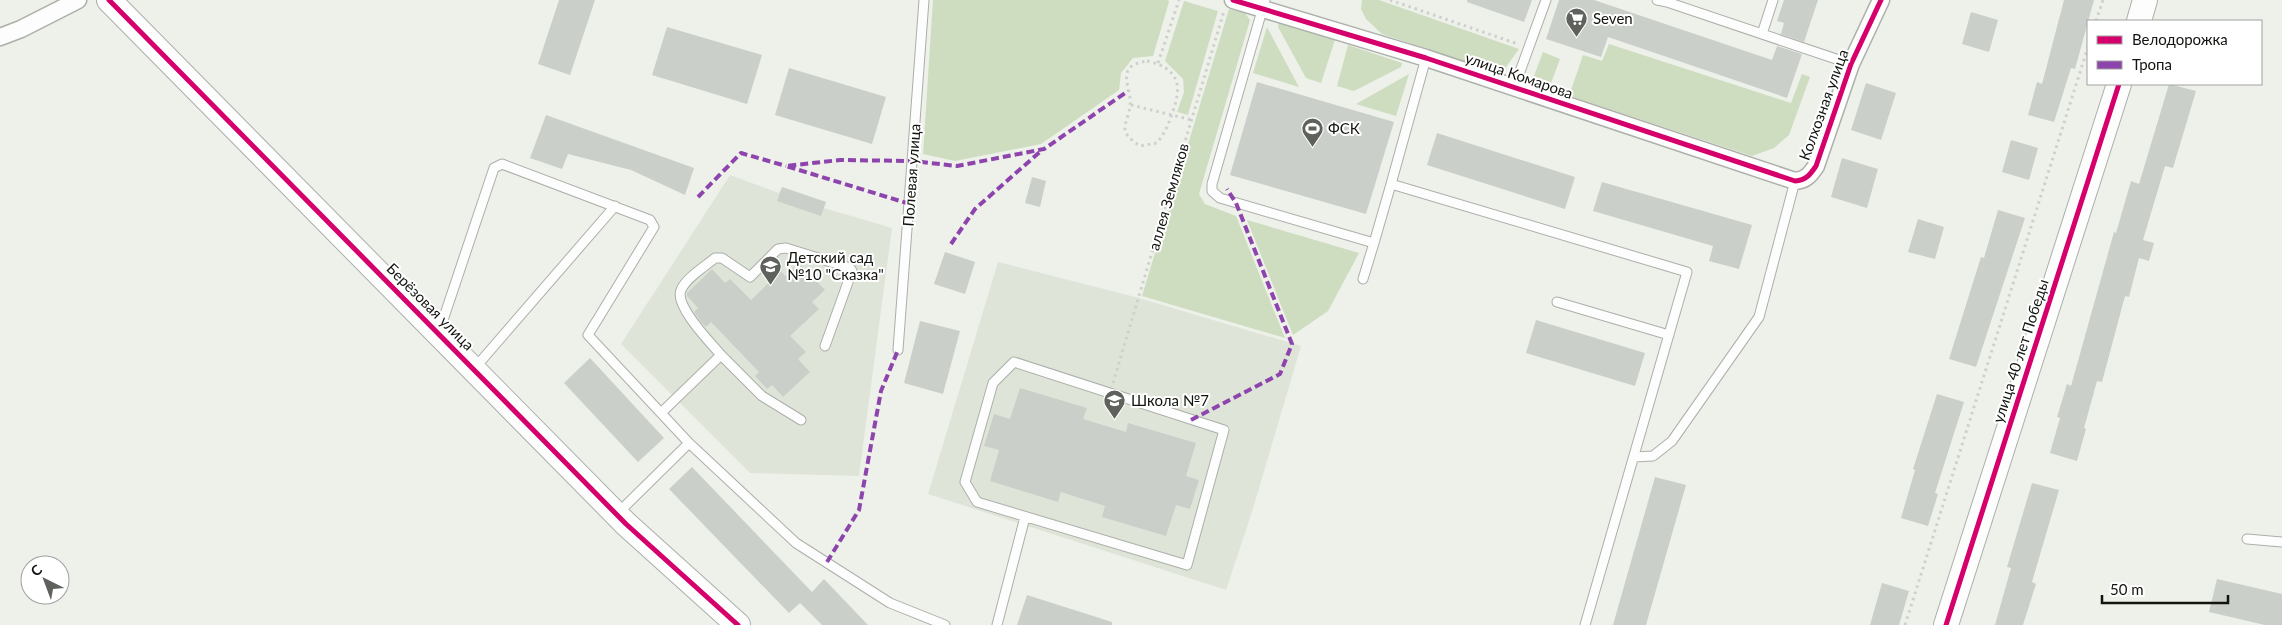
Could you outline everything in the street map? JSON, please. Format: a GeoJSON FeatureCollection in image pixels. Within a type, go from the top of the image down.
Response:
{"type":"FeatureCollection","features":[{"type":"Feature","properties":{"kind":"street"},"geometry":{"type":"LineString","coordinates":[[0,37],[22,30],[78,0]]}},
{"type":"Feature","properties":{"kind":"street","name":"Берёзовая улица"},"geometry":{"type":"LineString","coordinates":[[109,0],[617,514],[667,562],[738,625]]}},
{"type":"Feature","properties":{"kind":"street","name":"Колхозная улица"},"geometry":{"type":"LineString","coordinates":[[1795,181],[1809,176],[1816,166],[1851,64],[1881,0]]}},
{"type":"Feature","properties":{"kind":"street"},"geometry":{"type":"LineString","coordinates":[[2139,20],[2145,0]]}},
{"type":"Feature","properties":{"kind":"street","name":"улица Комарова"},"geometry":{"type":"LineString","coordinates":[[1229,5],[1264,4],[1795,181]]}},
{"type":"Feature","properties":{"kind":"street","name":"улица 40 лет Победы"},"geometry":{"type":"LineString","coordinates":[[1946,625],[2119,85]]}},
{"type":"Feature","properties":{"kind":"lane","name":"Полевая улица"},"geometry":{"type":"LineString","coordinates":[[898,350],[924,0]]}},
{"type":"Feature","properties":{"kind":"lane"},"geometry":{"type":"LineString","coordinates":[[1514,88],[1546,0]]}},
{"type":"Feature","properties":{"kind":"lane"},"geometry":{"type":"LineString","coordinates":[[1657,0],[1851,64]]}},
{"type":"Feature","properties":{"kind":"lane"},"geometry":{"type":"LineString","coordinates":[[1762,34],[1773,0]]}},
{"type":"Feature","properties":{"kind":"lane"},"geometry":{"type":"LineString","coordinates":[[1264,4],[1212,184],[1212,192],[1220,198],[1374,243]]}},
{"type":"Feature","properties":{"kind":"lane"},"geometry":{"type":"LineString","coordinates":[[1363,279],[1426,58]]}},
{"type":"Feature","properties":{"kind":"lane"},"geometry":{"type":"LineString","coordinates":[[438,333],[494,168],[502,164],[650,220],[654,227],[588,335],[689,443],[796,542],[890,603],[946,625]]}},
{"type":"Feature","properties":{"kind":"lane"},"geometry":{"type":"LineString","coordinates":[[1634,457],[1653,456],[1672,441],[1759,318],[1795,181]]}},
{"type":"Feature","properties":{"kind":"lane"},"geometry":{"type":"LineString","coordinates":[[1391,184],[1687,272],[1585,625]]}},
{"type":"Feature","properties":{"kind":"lane"},"geometry":{"type":"LineString","coordinates":[[474,369],[615,206]]}},
{"type":"Feature","properties":{"kind":"lane"},"geometry":{"type":"LineString","coordinates":[[801,420],[762,396],[721,355],[686,312],[680,300],[680,292],[684,284],[715,258],[722,258],[750,277],[778,249],[786,248],[850,268],[852,271],[825,346]]}},
{"type":"Feature","properties":{"kind":"lane"},"geometry":{"type":"LineString","coordinates":[[1557,302],[1669,335]]}},
{"type":"Feature","properties":{"kind":"lane"},"geometry":{"type":"LineString","coordinates":[[661,413],[721,355]]}},
{"type":"Feature","properties":{"kind":"lane"},"geometry":{"type":"LineString","coordinates":[[1014,362],[1224,430],[1187,565],[1024,517],[977,502],[965,482],[993,383],[1014,362]]}},
{"type":"Feature","properties":{"kind":"lane"},"geometry":{"type":"LineString","coordinates":[[617,514],[689,443]]}},
{"type":"Feature","properties":{"kind":"lane"},"geometry":{"type":"LineString","coordinates":[[996,625],[1024,517]]}},
{"type":"Feature","properties":{"kind":"lane"},"geometry":{"type":"LineString","coordinates":[[2248,539],[2282,542]]}},
{"type":"Feature","properties":{"kind":"path"},"geometry":{"type":"LineString","coordinates":[[1158,63],[1179,0]]}},
{"type":"Feature","properties":{"kind":"path"},"geometry":{"type":"LineString","coordinates":[[1390,0],[1530,48]]}},
{"type":"Feature","properties":{"kind":"path"},"geometry":{"type":"LineString","coordinates":[[2096,20],[2103,0]]}},
{"type":"Feature","properties":{"kind":"path"},"geometry":{"type":"LineString","coordinates":[[1905,625],[2087,50]]}},
{"type":"Feature","properties":{"kind":"path"},"geometry":{"type":"LineString","coordinates":[[1147,60],[1158,63],[1175,76],[1178,84],[1178,97],[1166,130],[1157,143],[1140,146],[1131,140],[1125,132],[1125,122],[1131,105],[1126,84],[1128,73],[1132,66],[1147,60]]}},
{"type":"Feature","properties":{"kind":"path"},"geometry":{"type":"LineString","coordinates":[[1131,105],[1192,120]]}},
{"type":"Feature","properties":{"kind":"shaded area","name":"Детский сад №10 \"Сказка\""},"geometry":{"type":"Polygon","coordinates":[[[730,175],[779,193],[782,187],[826,202],[824,208],[892,228],[859,476],[750,473],[621,344],[730,175]]]}},
{"type":"Feature","properties":{"kind":"shaded area","name":"Школа №7"},"geometry":{"type":"Polygon","coordinates":[[[998,262],[1139,298],[1301,346],[1252,512],[1226,590],[928,494],[998,262]]]}},
{"type":"Feature","properties":{"kind":"green space"},"geometry":{"type":"Polygon","coordinates":[[[933,0],[1168,0],[1169,2],[1153,56],[1133,58],[1121,73],[1119,90],[1041,144],[955,161],[923,154],[933,0]]]}},
{"type":"Feature","properties":{"kind":"green space"},"geometry":{"type":"Polygon","coordinates":[[[1362,0],[1379,0],[1519,49],[1503,71],[1493,71],[1382,34],[1366,19],[1361,9],[1362,0]]]}},
{"type":"Feature","properties":{"kind":"green space"},"geometry":{"type":"Polygon","coordinates":[[[1184,1],[1218,11],[1188,115],[1177,112],[1184,92],[1183,79],[1165,61],[1184,1]]]}},
{"type":"Feature","properties":{"kind":"green space"},"geometry":{"type":"Polygon","coordinates":[[[1229,9],[1245,13],[1250,20],[1199,194],[1205,204],[1236,216],[1285,338],[1142,296],[1229,9]]]}},
{"type":"Feature","properties":{"kind":"green space"},"geometry":{"type":"Polygon","coordinates":[[[1279,21],[1335,40],[1321,83],[1306,78],[1278,27],[1279,21]]]}},
{"type":"Feature","properties":{"kind":"green space"},"geometry":{"type":"Polygon","coordinates":[[[1267,27],[1299,87],[1253,73],[1267,27]]]}},
{"type":"Feature","properties":{"kind":"green space"},"geometry":{"type":"Polygon","coordinates":[[[1609,44],[1791,103],[1802,74],[1810,77],[1789,135],[1774,148],[1752,156],[1569,96],[1583,55],[1602,61],[1609,44]]]}},
{"type":"Feature","properties":{"kind":"green space"},"geometry":{"type":"Polygon","coordinates":[[[1348,45],[1402,63],[1401,67],[1354,91],[1337,86],[1348,45]]]}},
{"type":"Feature","properties":{"kind":"green space"},"geometry":{"type":"Polygon","coordinates":[[[1543,52],[1560,59],[1551,83],[1534,76],[1543,52]]]}},
{"type":"Feature","properties":{"kind":"green space"},"geometry":{"type":"Polygon","coordinates":[[[1409,74],[1396,116],[1356,104],[1409,74]]]}},
{"type":"Feature","properties":{"kind":"green space"},"geometry":{"type":"Polygon","coordinates":[[[1247,220],[1359,253],[1328,311],[1293,335],[1247,220]]]}},
{"type":"Feature","properties":{"kind":"building"},"geometry":{"type":"Polygon","coordinates":[[[559,0],[595,0],[570,75],[538,64],[559,0]]]}},
{"type":"Feature","properties":{"kind":"building"},"geometry":{"type":"Polygon","coordinates":[[[1467,0],[1532,0],[1524,22],[1467,2],[1467,0]]]}},
{"type":"Feature","properties":{"kind":"building"},"geometry":{"type":"Polygon","coordinates":[[[1559,0],[1594,0],[1772,60],[1777,46],[1802,54],[1787,98],[1608,37],[1601,57],[1546,39],[1559,0]]]}},
{"type":"Feature","properties":{"kind":"building"},"geometry":{"type":"Polygon","coordinates":[[[1784,0],[1818,0],[1804,42],[1781,34],[1784,23],[1777,21],[1784,0]]]}},
{"type":"Feature","properties":{"kind":"building"},"geometry":{"type":"Polygon","coordinates":[[[2064,0],[2094,0],[2075,69],[2071,68],[2054,122],[2028,115],[2037,82],[2042,84],[2064,0]]]}},
{"type":"Feature","properties":{"kind":"building"},"geometry":{"type":"Polygon","coordinates":[[[1971,12],[1998,20],[1989,52],[1962,44],[1971,12]]]}},
{"type":"Feature","properties":{"kind":"building"},"geometry":{"type":"Polygon","coordinates":[[[667,27],[762,55],[747,104],[652,75],[667,27]]]}},
{"type":"Feature","properties":{"kind":"building"},"geometry":{"type":"Polygon","coordinates":[[[789,68],[886,97],[872,144],[775,115],[789,68]]]}},
{"type":"Feature","properties":{"kind":"building","name":"ФСК"},"geometry":{"type":"Polygon","coordinates":[[[1257,82],[1394,122],[1366,214],[1230,175],[1257,82]]]}},
{"type":"Feature","properties":{"kind":"building"},"geometry":{"type":"Polygon","coordinates":[[[1866,83],[1896,93],[1881,140],[1851,130],[1866,83]]]}},
{"type":"Feature","properties":{"kind":"building"},"geometry":{"type":"Polygon","coordinates":[[[2169,85],[2196,91],[2173,168],[2165,166],[2143,240],[2154,243],[2149,261],[2139,258],[2129,297],[2125,296],[2102,382],[2097,381],[2077,461],[2050,453],[2060,418],[2057,417],[2067,384],[2071,386],[2114,232],[2116,233],[2131,181],[2139,184],[2169,85]]]}},
{"type":"Feature","properties":{"kind":"building"},"geometry":{"type":"Polygon","coordinates":[[[546,115],[694,168],[685,195],[631,170],[568,154],[562,169],[530,158],[546,115]]]}},
{"type":"Feature","properties":{"kind":"building"},"geometry":{"type":"Polygon","coordinates":[[[1437,133],[1575,177],[1565,209],[1427,165],[1437,133]]]}},
{"type":"Feature","properties":{"kind":"building"},"geometry":{"type":"Polygon","coordinates":[[[2011,140],[2038,148],[2029,180],[2002,172],[2011,140]]]}},
{"type":"Feature","properties":{"kind":"building"},"geometry":{"type":"Polygon","coordinates":[[[1842,158],[1878,169],[1867,208],[1831,197],[1842,158]]]}},
{"type":"Feature","properties":{"kind":"building"},"geometry":{"type":"Polygon","coordinates":[[[1032,177],[1046,181],[1040,207],[1025,203],[1032,177]]]}},
{"type":"Feature","properties":{"kind":"building"},"geometry":{"type":"Polygon","coordinates":[[[1602,182],[1752,225],[1739,269],[1709,261],[1713,246],[1593,211],[1602,182]]]}},
{"type":"Feature","properties":{"kind":"building"},"geometry":{"type":"Polygon","coordinates":[[[782,187],[826,202],[821,216],[777,201],[782,187]]]}},
{"type":"Feature","properties":{"kind":"building"},"geometry":{"type":"Polygon","coordinates":[[[1998,210],[2025,218],[1976,367],[1949,359],[1981,257],[1984,258],[1998,210]]]}},
{"type":"Feature","properties":{"kind":"building"},"geometry":{"type":"Polygon","coordinates":[[[1918,219],[1944,227],[1935,259],[1908,252],[1918,219]]]}},
{"type":"Feature","properties":{"kind":"building"},"geometry":{"type":"Polygon","coordinates":[[[945,252],[975,262],[965,294],[934,284],[945,252]]]}},
{"type":"Feature","properties":{"kind":"building"},"geometry":{"type":"Polygon","coordinates":[[[799,263],[825,290],[812,302],[819,309],[790,336],[806,352],[798,359],[810,372],[783,397],[772,385],[767,389],[755,376],[759,372],[711,322],[706,327],[701,322],[694,312],[698,308],[687,296],[687,293],[712,269],[725,283],[730,279],[751,300],[781,271],[785,276],[799,263]]]}},
{"type":"Feature","properties":{"kind":"building"},"geometry":{"type":"Polygon","coordinates":[[[1536,320],[1645,353],[1635,386],[1526,353],[1536,320]]]}},
{"type":"Feature","properties":{"kind":"building"},"geometry":{"type":"Polygon","coordinates":[[[920,321],[960,331],[943,394],[904,383],[920,321]]]}},
{"type":"Feature","properties":{"kind":"building"},"geometry":{"type":"Polygon","coordinates":[[[590,358],[664,438],[638,462],[564,383],[590,358]]]}},
{"type":"Feature","properties":{"kind":"building"},"geometry":{"type":"Polygon","coordinates":[[[1020,388],[1087,408],[1083,419],[1126,432],[1128,423],[1196,443],[1186,476],[1199,480],[1190,509],[1176,505],[1166,536],[1102,517],[1105,506],[1061,492],[1058,502],[990,481],[999,450],[984,446],[994,414],[1010,419],[1020,388]]]}},
{"type":"Feature","properties":{"kind":"building"},"geometry":{"type":"Polygon","coordinates":[[[1937,394],[1964,402],[1935,493],[1938,494],[1928,526],[1901,518],[1915,470],[1913,469],[1937,394]]]}},
{"type":"Feature","properties":{"kind":"building"},"geometry":{"type":"Polygon","coordinates":[[[692,467],[812,592],[824,579],[868,625],[822,625],[800,603],[789,613],[669,489],[692,467]]]}},
{"type":"Feature","properties":{"kind":"building"},"geometry":{"type":"Polygon","coordinates":[[[1655,477],[1686,485],[1646,625],[1613,625],[1655,477]]]}},
{"type":"Feature","properties":{"kind":"building"},"geometry":{"type":"Polygon","coordinates":[[[2032,483],[2059,490],[2032,582],[2036,584],[2023,625],[1995,625],[2011,568],[2007,567],[2032,483]]]}},
{"type":"Feature","properties":{"kind":"building"},"geometry":{"type":"Polygon","coordinates":[[[2217,579],[2282,594],[2282,625],[2265,625],[2209,612],[2217,579]]]}},
{"type":"Feature","properties":{"kind":"building"},"geometry":{"type":"Polygon","coordinates":[[[1882,583],[1909,591],[1899,625],[1870,625],[1882,583]]]}},
{"type":"Feature","properties":{"kind":"building"},"geometry":{"type":"Polygon","coordinates":[[[1027,595],[1112,622],[1112,625],[1017,625],[1027,595]]]}},
{"type":"Feature","properties":{"kind":"marked path"},"geometry":{"type":"LineString","coordinates":[[910,204],[786,166],[840,160],[913,161],[957,166],[1044,149],[1128,91]]}},
{"type":"Feature","properties":{"kind":"marked path"},"geometry":{"type":"LineString","coordinates":[[951,244],[975,209],[1042,150]]}},
{"type":"Feature","properties":{"kind":"marked path"},"geometry":{"type":"LineString","coordinates":[[698,197],[741,153],[786,166]]}},
{"type":"Feature","properties":{"kind":"marked path"},"geometry":{"type":"LineString","coordinates":[[1191,420],[1280,374],[1292,344],[1236,203],[1227,189]]}},
{"type":"Feature","properties":{"kind":"marked path"},"geometry":{"type":"LineString","coordinates":[[827,562],[859,510],[881,391],[898,350]]}},
{"type":"Feature","properties":{"kind":"cycle path"},"geometry":{"type":"LineString","coordinates":[[109,0],[626,524],[738,625]]}},
{"type":"Feature","properties":{"kind":"cycle path"},"geometry":{"type":"LineString","coordinates":[[1233,0],[1426,58],[1795,181],[1802,180],[1816,166],[1851,64],[1881,0]]}},
{"type":"Feature","properties":{"kind":"cycle path"},"geometry":{"type":"LineString","coordinates":[[1946,625],[2119,85]]}},
{"type":"Feature","properties":{"kind":"place","name":"Seven"},"geometry":{"type":"Point","coordinates":[1577,38]}},
{"type":"Feature","properties":{"kind":"place","name":"ФСК"},"geometry":{"type":"Point","coordinates":[1312,148]}},
{"type":"Feature","properties":{"kind":"place","name":"Детский сад №10 \"Сказка\""},"geometry":{"type":"Point","coordinates":[771,286]}},
{"type":"Feature","properties":{"kind":"place","name":"Школа №7"},"geometry":{"type":"Point","coordinates":[1115,420]}}]}
